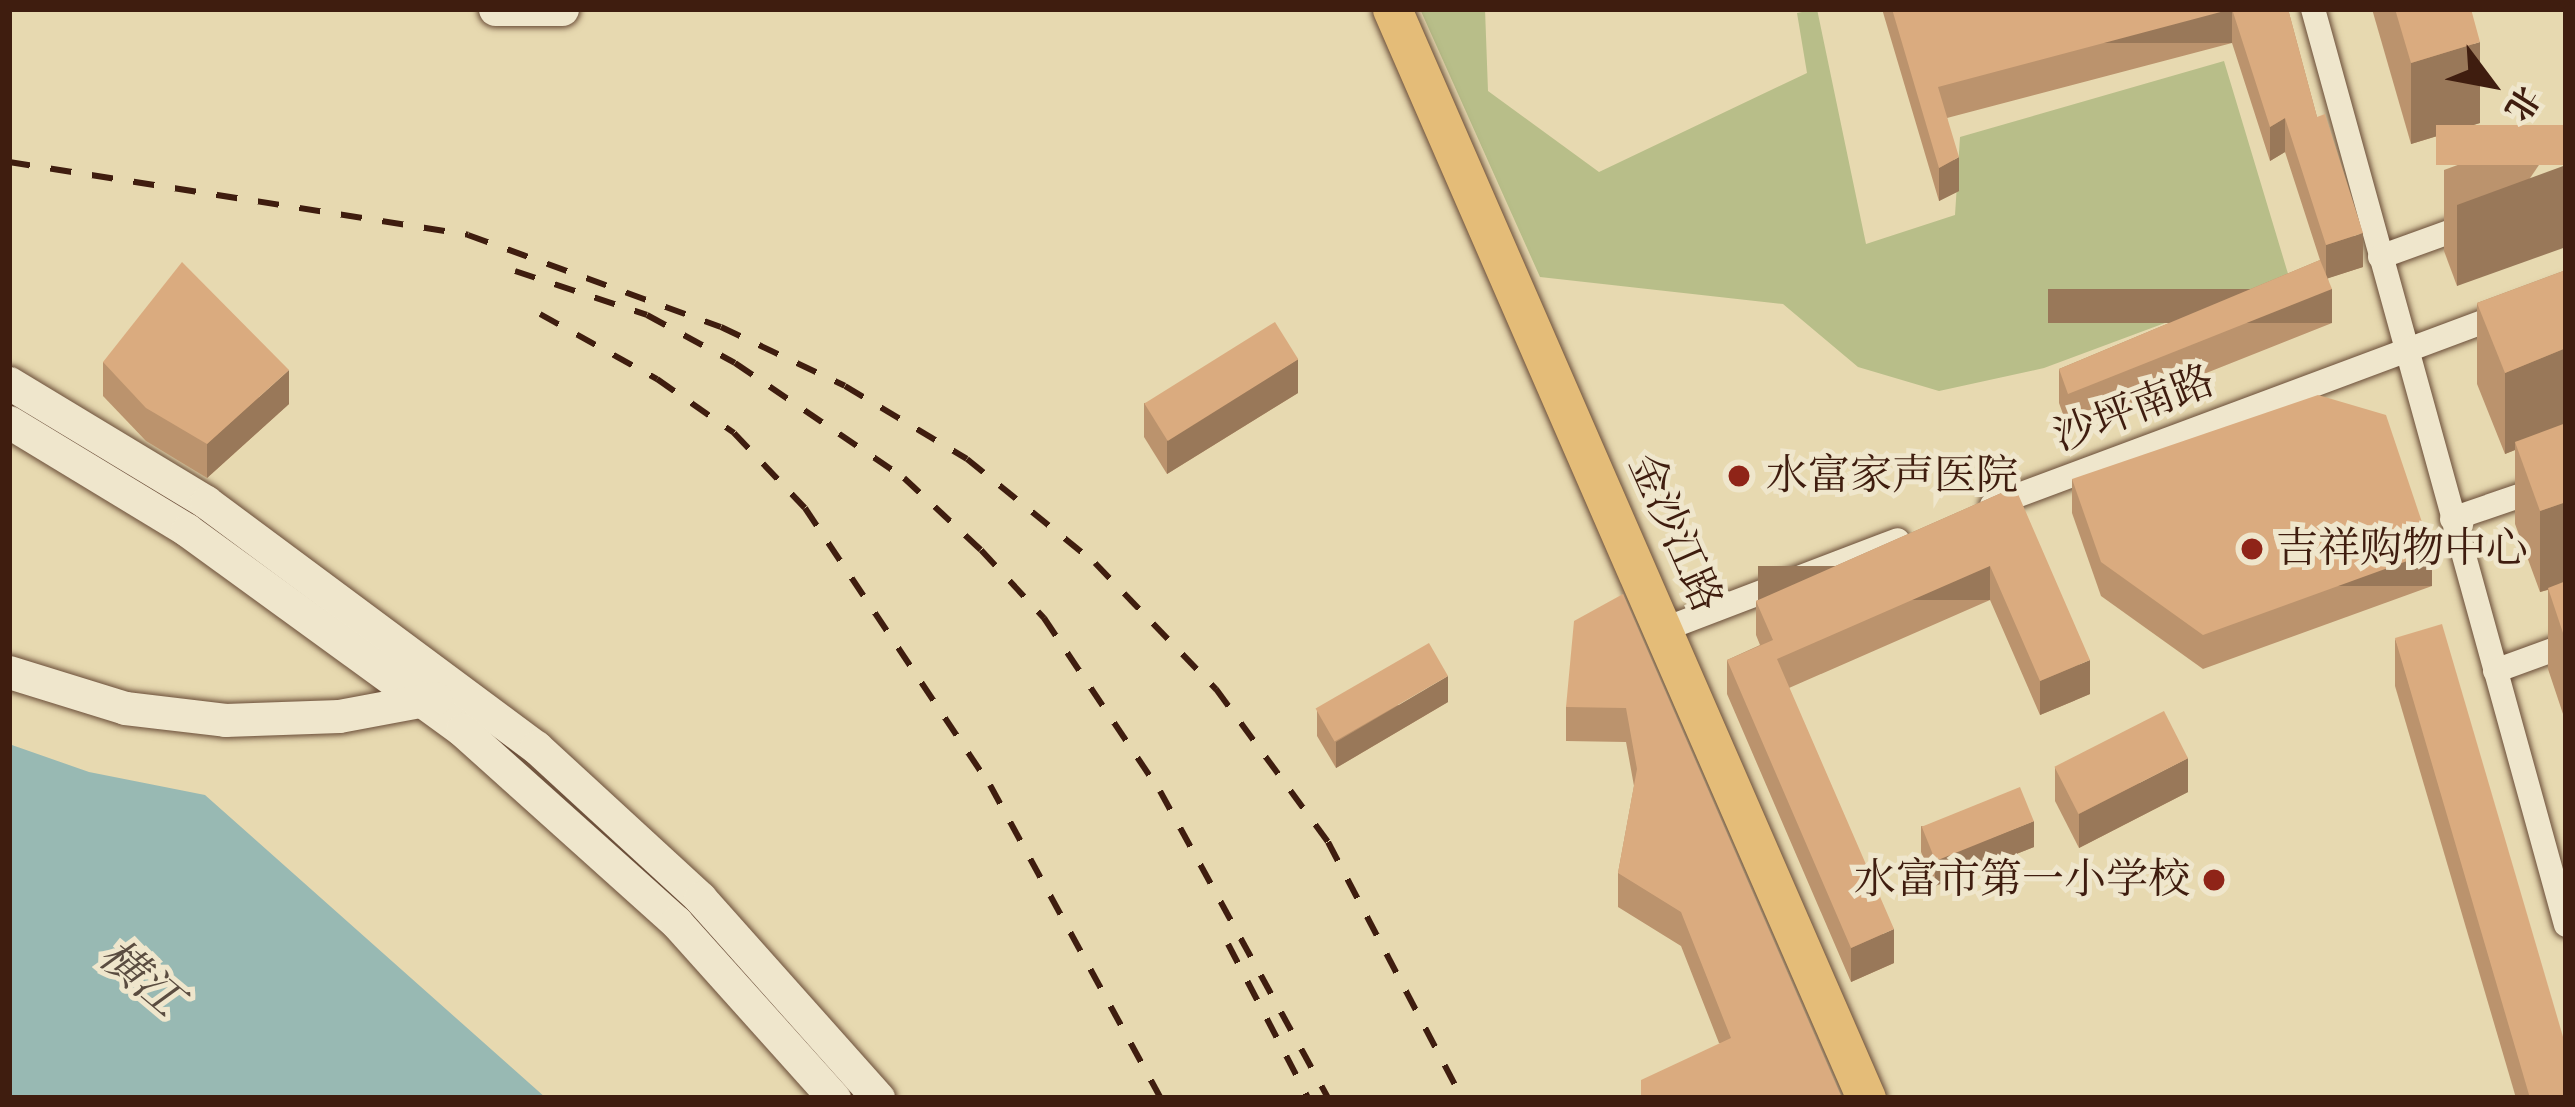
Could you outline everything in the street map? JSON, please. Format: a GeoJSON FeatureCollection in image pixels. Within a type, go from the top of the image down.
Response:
{"type":"FeatureCollection","features":[{"type":"Feature","properties":{"kind":"highway","name":"金沙江路"},"geometry":{"type":"LineString","coordinates":[[1392,9],[1866,1098]]}},
{"type":"Feature","properties":{"kind":"main road"},"geometry":{"type":"LineString","coordinates":[[495,9],[562,9]]}},
{"type":"Feature","properties":{"kind":"main road"},"geometry":{"type":"LineString","coordinates":[[9,383],[206,502],[465,689],[700,898],[878,1098]]}},
{"type":"Feature","properties":{"kind":"main road"},"geometry":{"type":"LineString","coordinates":[[17,427],[187,530],[413,703],[649,895],[834,1098]]}},
{"type":"Feature","properties":{"kind":"main road"},"geometry":{"type":"LineString","coordinates":[[9,673],[99,702],[201,718],[317,718],[413,703],[465,689]]}},
{"type":"Feature","properties":{"kind":"street"},"geometry":{"type":"LineString","coordinates":[[2313,9],[2566,925]]}},
{"type":"Feature","properties":{"kind":"street"},"geometry":{"type":"LineString","coordinates":[[2380,257],[2504,212]]}},
{"type":"Feature","properties":{"kind":"street","name":"沙坪南路"},"geometry":{"type":"LineString","coordinates":[[1664,628],[2566,291]]}},
{"type":"Feature","properties":{"kind":"street"},"geometry":{"type":"LineString","coordinates":[[2452,519],[2566,480]]}},
{"type":"Feature","properties":{"kind":"street"},"geometry":{"type":"LineString","coordinates":[[2495,671],[2566,645]]}},
{"type":"Feature","properties":{"kind":"green space"},"geometry":{"type":"Polygon","coordinates":[[[1420,9],[1485,9],[1488,91],[1599,172],[1807,73],[1797,13],[1817,9],[1866,244],[1955,215],[1960,137],[2224,61],[2289,277],[2044,368],[1939,391],[1858,367],[1783,304],[1540,277],[1420,9]]]}},
{"type":"Feature","properties":{"kind":"water","name":"横江"},"geometry":{"type":"Polygon","coordinates":[[[9,744],[89,772],[205,795],[546,1098],[9,1098],[9,744]]]}},
{"type":"Feature","properties":{"kind":"building"},"geometry":{"type":"Polygon","coordinates":[[[1892,9],[2232,9],[1938,87],[1959,157],[1939,168],[1892,9]]]}},
{"type":"Feature","properties":{"kind":"building"},"geometry":{"type":"Polygon","coordinates":[[[2232,9],[2288,9],[2317,117],[2325,114],[2363,233],[2326,245],[2285,118],[2270,127],[2232,9]]]}},
{"type":"Feature","properties":{"kind":"building"},"geometry":{"type":"Polygon","coordinates":[[[2395,9],[2471,9],[2480,42],[2411,63],[2395,9]]]}},
{"type":"Feature","properties":{"kind":"building"},"geometry":{"type":"Polygon","coordinates":[[[2436,125],[2566,125],[2566,165],[2436,165],[2436,125]]]}},
{"type":"Feature","properties":{"kind":"building"},"geometry":{"type":"Polygon","coordinates":[[[2320,260],[2332,289],[2068,394],[2059,369],[2320,260]]]}},
{"type":"Feature","properties":{"kind":"building"},"geometry":{"type":"Polygon","coordinates":[[[182,262],[289,370],[207,444],[146,408],[103,362],[182,262]]]}},
{"type":"Feature","properties":{"kind":"building"},"geometry":{"type":"Polygon","coordinates":[[[2566,270],[2566,348],[2505,373],[2477,303],[2566,270]]]}},
{"type":"Feature","properties":{"kind":"building"},"geometry":{"type":"Polygon","coordinates":[[[1275,322],[1298,359],[1168,441],[1144,404],[1275,322]]]}},
{"type":"Feature","properties":{"kind":"building","name":"吉祥购物中心"},"geometry":{"type":"Polygon","coordinates":[[[2318,395],[2386,415],[2432,552],[2203,635],[2101,562],[2072,479],[2318,395]]]}},
{"type":"Feature","properties":{"kind":"building"},"geometry":{"type":"Polygon","coordinates":[[[2566,423],[2566,502],[2540,511],[2515,442],[2566,423]]]}},
{"type":"Feature","properties":{"kind":"building"},"geometry":{"type":"Polygon","coordinates":[[[2015,487],[2090,660],[2040,681],[1990,566],[1777,659],[1894,929],[1851,948],[1727,660],[1773,640],[1756,601],[2015,487]]]}},
{"type":"Feature","properties":{"kind":"building"},"geometry":{"type":"Polygon","coordinates":[[[2566,581],[2566,642],[2548,588],[2566,581]]]}},
{"type":"Feature","properties":{"kind":"building"},"geometry":{"type":"Polygon","coordinates":[[[1623,594],[1842,1098],[1641,1098],[1641,1080],[1731,1038],[1681,912],[1618,873],[1637,769],[1626,708],[1566,707],[1574,621],[1623,594]]]}},
{"type":"Feature","properties":{"kind":"building"},"geometry":{"type":"Polygon","coordinates":[[[2442,624],[2566,1047],[2566,1098],[2530,1098],[2395,638],[2442,624]]]}},
{"type":"Feature","properties":{"kind":"building"},"geometry":{"type":"Polygon","coordinates":[[[1429,643],[1448,676],[1335,741],[1316,708],[1429,643]]]}},
{"type":"Feature","properties":{"kind":"building"},"geometry":{"type":"Polygon","coordinates":[[[2164,711],[2188,758],[2078,814],[2054,767],[2164,711]]]}},
{"type":"Feature","properties":{"kind":"building"},"geometry":{"type":"Polygon","coordinates":[[[2020,787],[2034,821],[1936,861],[1922,827],[2020,787]]]}},
{"type":"Feature","properties":{"kind":"railway"},"geometry":{"type":"LineString","coordinates":[[9,162],[468,235],[721,327],[845,386],[967,459],[1095,563],[1216,689],[1328,842],[1462,1098]]}},
{"type":"Feature","properties":{"kind":"railway"},"geometry":{"type":"LineString","coordinates":[[515,271],[647,315],[735,363],[904,478],[981,550],[1044,618],[1160,791],[1328,1098]]}},
{"type":"Feature","properties":{"kind":"railway"},"geometry":{"type":"LineString","coordinates":[[540,314],[657,379],[734,433],[805,508],[990,785],[1161,1098]]}},
{"type":"Feature","properties":{"kind":"railway"},"geometry":{"type":"LineString","coordinates":[[1228,944],[1308,1098]]}},
{"type":"Feature","properties":{"kind":"place","name":"水富家声医院"},"geometry":{"type":"Point","coordinates":[1739,476]}},
{"type":"Feature","properties":{"kind":"place","name":"吉祥购物中心"},"geometry":{"type":"Point","coordinates":[2252,549]}},
{"type":"Feature","properties":{"kind":"place","name":"水富市第一小学校"},"geometry":{"type":"Point","coordinates":[2214,880]}}]}
